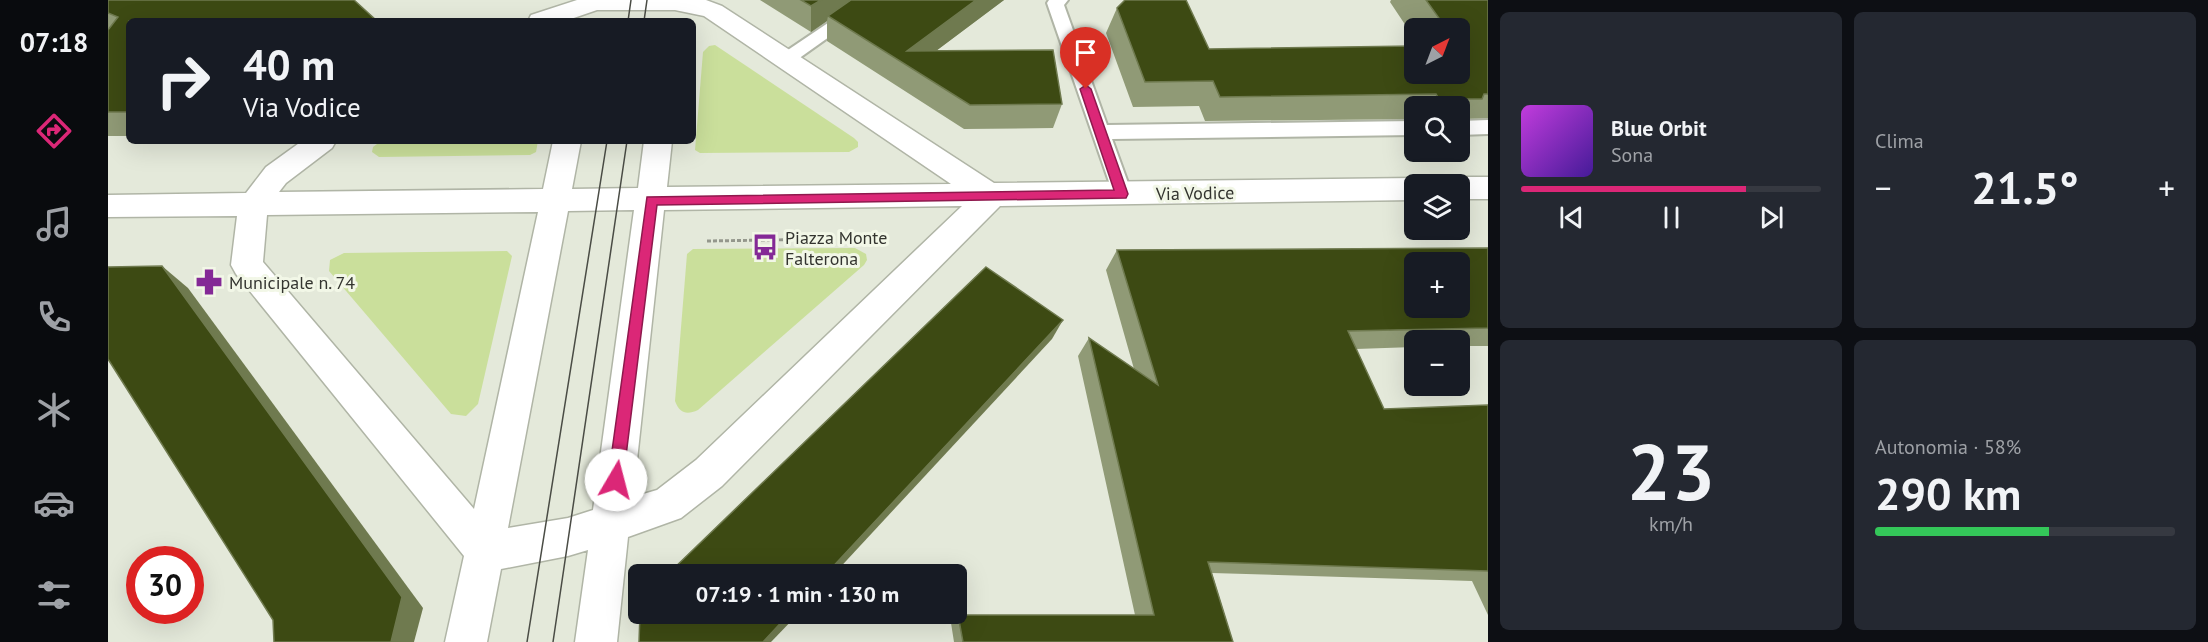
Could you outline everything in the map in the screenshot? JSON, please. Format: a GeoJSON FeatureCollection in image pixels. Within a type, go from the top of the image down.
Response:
{"type":"FeatureCollection","features":[{"type":"Feature","properties":{"kind":"street"},"geometry":{"type":"LineString","coordinates":[[485,552],[560,539],[668,505],[709,473],[991,196],[713,11],[700,6],[594,8],[552,18]]}},
{"type":"Feature","properties":{"kind":"street"},"geometry":{"type":"LineString","coordinates":[[318,144],[276,175],[253,205],[247,266],[485,552]]}},
{"type":"Feature","properties":{"kind":"street"},"geometry":{"type":"LineString","coordinates":[[466,642],[566,144]]}},
{"type":"Feature","properties":{"kind":"street"},"geometry":{"type":"LineString","coordinates":[[596,642],[658,144]]}},
{"type":"Feature","properties":{"kind":"street"},"geometry":{"type":"LineString","coordinates":[[1470,188],[1488,188]]}},
{"type":"Feature","properties":{"kind":"street","name":"Via Vodice"},"geometry":{"type":"LineString","coordinates":[[651,200],[1404,189]]}},
{"type":"Feature","properties":{"kind":"street"},"geometry":{"type":"LineString","coordinates":[[108,206],[651,200]]}},
{"type":"Feature","properties":{"kind":"lane"},"geometry":{"type":"LineString","coordinates":[[786,60],[873,0]]}},
{"type":"Feature","properties":{"kind":"lane"},"geometry":{"type":"LineString","coordinates":[[1060,0],[1056,3],[1122,194]]}},
{"type":"Feature","properties":{"kind":"lane"},"geometry":{"type":"LineString","coordinates":[[1470,128],[1488,127]]}},
{"type":"Feature","properties":{"kind":"lane"},"geometry":{"type":"LineString","coordinates":[[1101,132],[1404,128]]}},
{"type":"Feature","properties":{"kind":"path"},"geometry":{"type":"LineString","coordinates":[[707,241],[835,240]]}},
{"type":"Feature","properties":{"kind":"green space"},"geometry":{"type":"Polygon","coordinates":[[[715,45],[854,138],[858,142],[858,147],[849,152],[700,153],[695,150],[703,52],[709,46],[715,45]]]}},
{"type":"Feature","properties":{"kind":"green space"},"geometry":{"type":"Polygon","coordinates":[[[377,144],[537,144],[536,152],[530,155],[379,157],[372,152],[373,147],[377,144]]]}},
{"type":"Feature","properties":{"kind":"green space"},"geometry":{"type":"Polygon","coordinates":[[[855,248],[866,254],[867,260],[864,265],[698,410],[687,413],[679,409],[675,401],[687,254],[693,249],[855,248]]]}},
{"type":"Feature","properties":{"kind":"green space"},"geometry":{"type":"Polygon","coordinates":[[[507,251],[512,256],[478,404],[466,416],[451,414],[329,271],[330,260],[344,253],[507,251]]]}},
{"type":"Feature","properties":{"kind":"building"},"geometry":{"type":"Polygon","coordinates":[[[108,0],[354,0],[374,18],[126,18],[126,112],[108,112],[108,30],[118,17],[108,13],[108,0]]]}},
{"type":"Feature","properties":{"kind":"building"},"geometry":{"type":"Polygon","coordinates":[[[801,0],[821,0],[811,6],[801,0]]]}},
{"type":"Feature","properties":{"kind":"building"},"geometry":{"type":"Polygon","coordinates":[[[851,0],[976,0],[907,51],[1053,50],[1062,104],[970,105],[828,16],[851,0]]]}},
{"type":"Feature","properties":{"kind":"building"},"geometry":{"type":"Polygon","coordinates":[[[1125,0],[1186,0],[1209,49],[1404,46],[1404,84],[1470,84],[1470,18],[1439,18],[1426,0],[1488,0],[1488,94],[1484,94],[1482,99],[1470,99],[1470,96],[1437,96],[1436,94],[1220,97],[1213,81],[1145,82],[1117,8],[1125,0]]]}},
{"type":"Feature","properties":{"kind":"building"},"geometry":{"type":"Polygon","coordinates":[[[1488,248],[1488,328],[1348,331],[1384,409],[1488,405],[1488,571],[1208,562],[1233,642],[963,642],[960,624],[967,624],[967,615],[1154,615],[1089,338],[1158,385],[1117,250],[1488,248]]]}},
{"type":"Feature","properties":{"kind":"building"},"geometry":{"type":"Polygon","coordinates":[[[162,266],[402,597],[391,642],[274,642],[273,620],[108,359],[108,267],[162,266]]]}},
{"type":"Feature","properties":{"kind":"building"},"geometry":{"type":"Polygon","coordinates":[[[986,267],[1063,320],[835,564],[678,564],[986,267]]]}},
{"type":"Feature","properties":{"kind":"building"},"geometry":{"type":"Polygon","coordinates":[[[640,624],[780,624],[763,642],[639,642],[640,624]]]}},
{"type":"Feature","properties":{"kind":"tram line"},"geometry":{"type":"LineString","coordinates":[[628,18],[631,0]]}},
{"type":"Feature","properties":{"kind":"tram line"},"geometry":{"type":"LineString","coordinates":[[644,18],[647,0]]}},
{"type":"Feature","properties":{"kind":"tram line"},"geometry":{"type":"LineString","coordinates":[[527,642],[607,144]]}},
{"type":"Feature","properties":{"kind":"tram line"},"geometry":{"type":"LineString","coordinates":[[553,642],[627,144]]}},
{"type":"Feature","properties":{"kind":"place","name":"Piazza Monte Falterona"},"geometry":{"type":"Point","coordinates":[765,247]}},
{"type":"Feature","properties":{"kind":"place","name":"Municipale n. 74"},"geometry":{"type":"Point","coordinates":[209,282]}},
{"type":"Feature","properties":{"kind":"route"},"geometry":{"type":"LineString","coordinates":[[616,480],[651,200],[1122,194],[1086,89]]}}]}
